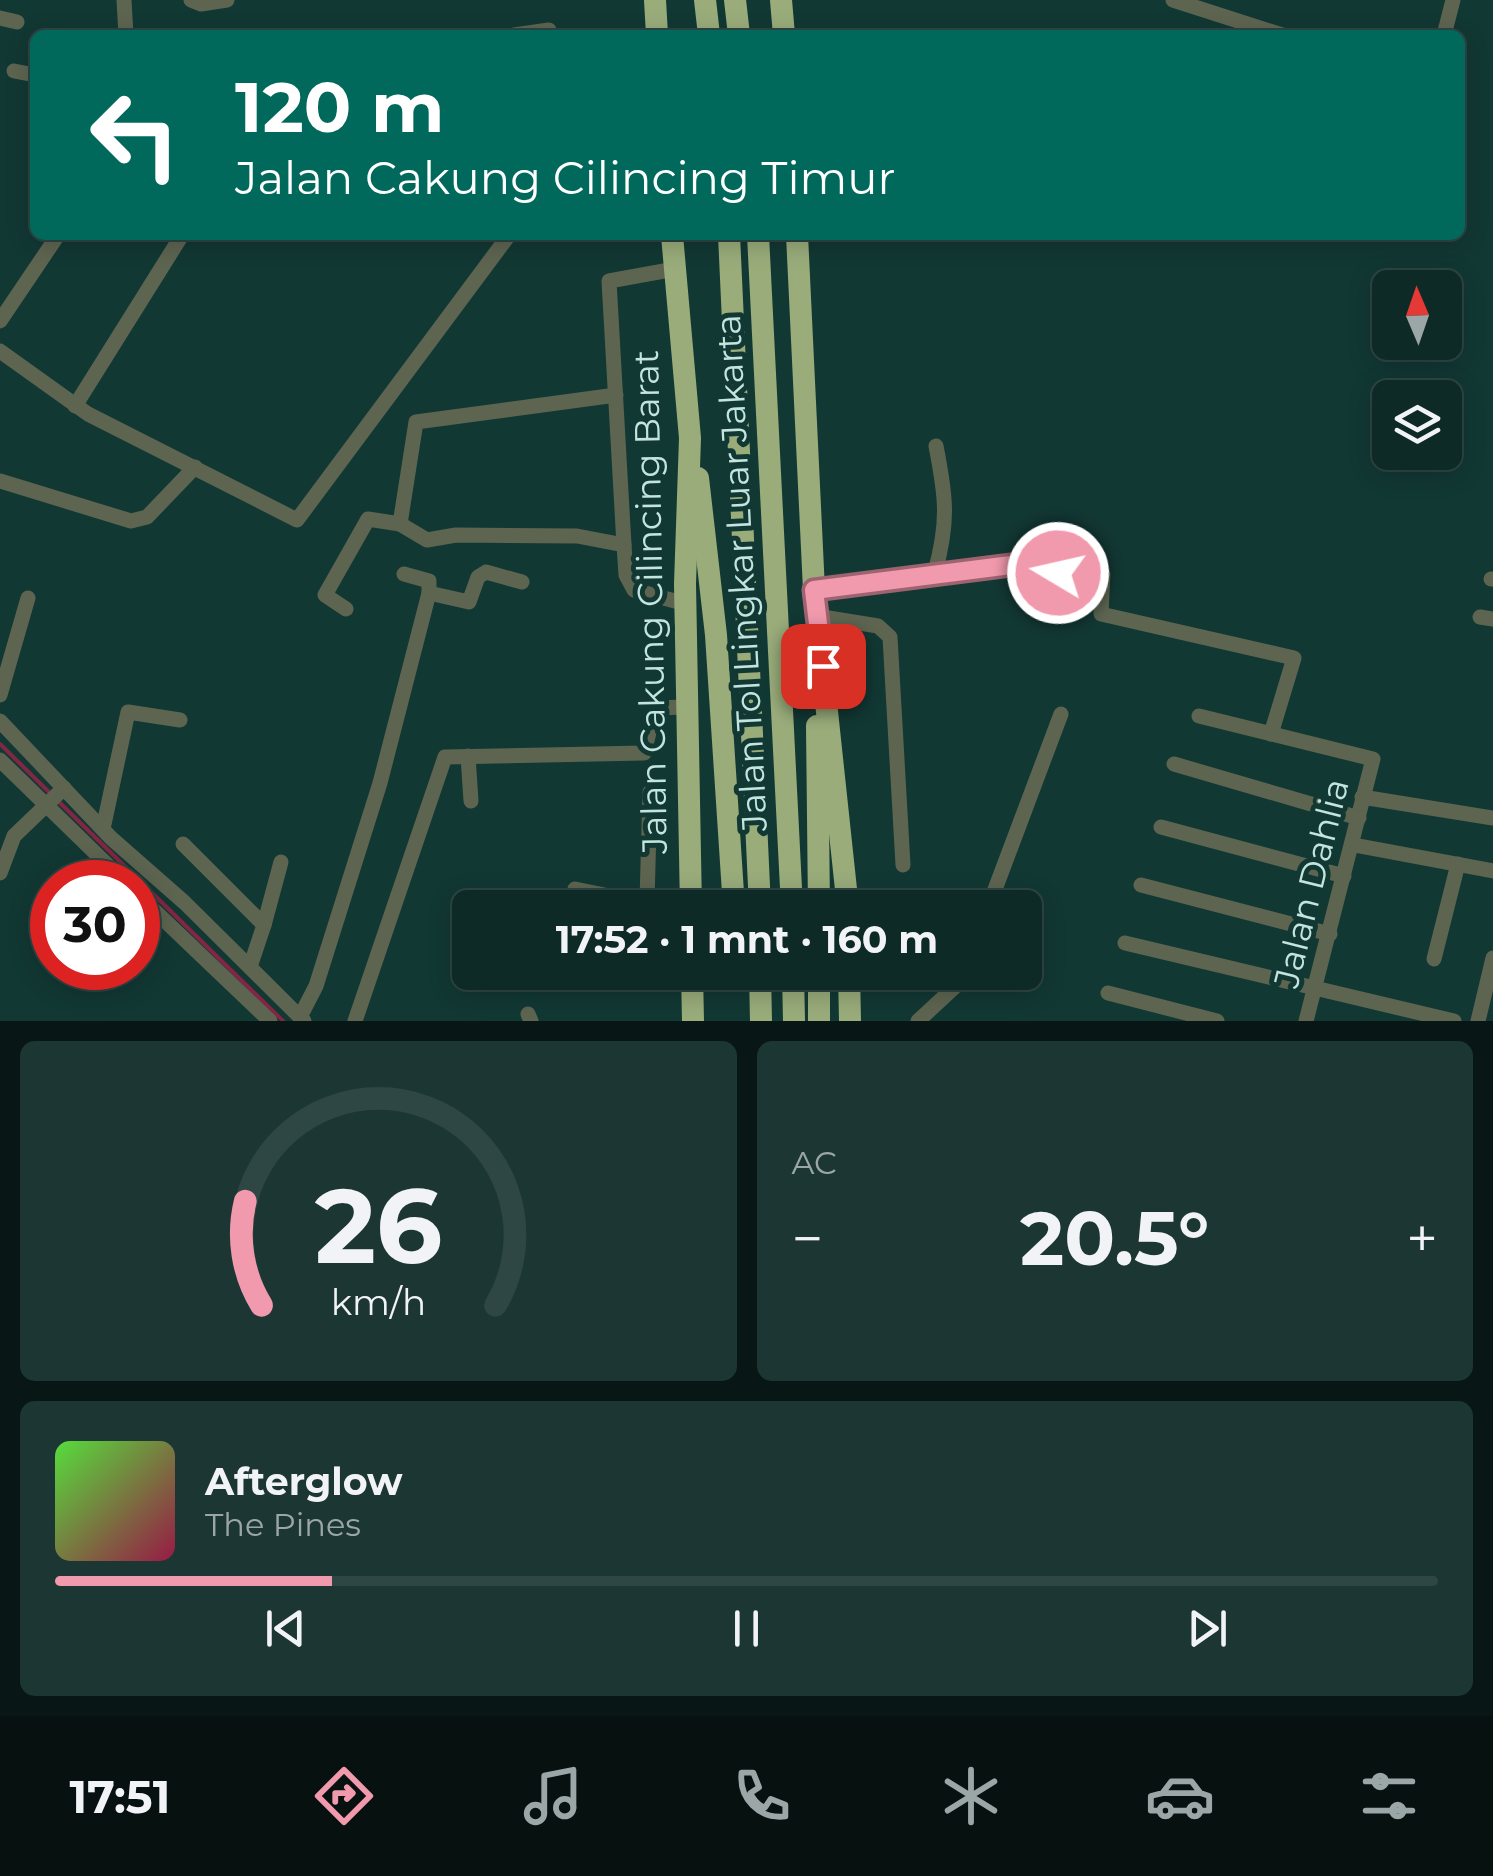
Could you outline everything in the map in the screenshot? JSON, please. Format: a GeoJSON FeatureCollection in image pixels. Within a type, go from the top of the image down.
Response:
{"type":"FeatureCollection","features":[{"type":"Feature","properties":{"kind":"highway"},"geometry":{"type":"LineString","coordinates":[[654,0],[656,30]]}},
{"type":"Feature","properties":{"kind":"highway"},"geometry":{"type":"LineString","coordinates":[[706,0],[709,30]]}},
{"type":"Feature","properties":{"kind":"highway"},"geometry":{"type":"LineString","coordinates":[[735,0],[738,30]]}},
{"type":"Feature","properties":{"kind":"highway"},"geometry":{"type":"LineString","coordinates":[[781,0],[784,30]]}},
{"type":"Feature","properties":{"kind":"highway","name":"Jalan Cakung Cilincing Barat"},"geometry":{"type":"LineString","coordinates":[[671,240],[664,271],[690,438],[686,708],[691,890]]}},
{"type":"Feature","properties":{"kind":"highway","name":"Jalan Tol Lingkar Luar Jakarta"},"geometry":{"type":"LineString","coordinates":[[728,240],[759,890]]}},
{"type":"Feature","properties":{"kind":"highway","name":"Jalan Tol Lingkar Luar Jakarta"},"geometry":{"type":"LineString","coordinates":[[758,240],[791,890]]}},
{"type":"Feature","properties":{"kind":"highway"},"geometry":{"type":"LineString","coordinates":[[797,240],[814,590],[846,890]]}},
{"type":"Feature","properties":{"kind":"highway"},"geometry":{"type":"LineString","coordinates":[[690,438],[708,540],[733,890]]}},
{"type":"Feature","properties":{"kind":"highway"},"geometry":{"type":"LineString","coordinates":[[816,616],[819,890]]}},
{"type":"Feature","properties":{"kind":"highway"},"geometry":{"type":"LineString","coordinates":[[692,990],[693,1021]]}},
{"type":"Feature","properties":{"kind":"highway"},"geometry":{"type":"LineString","coordinates":[[760,990],[761,1021]]}},
{"type":"Feature","properties":{"kind":"highway"},"geometry":{"type":"LineString","coordinates":[[794,990],[794,1021]]}},
{"type":"Feature","properties":{"kind":"highway"},"geometry":{"type":"LineString","coordinates":[[819,1021],[820,990]]}},
{"type":"Feature","properties":{"kind":"highway"},"geometry":{"type":"LineString","coordinates":[[850,990],[850,1021]]}},
{"type":"Feature","properties":{"kind":"street"},"geometry":{"type":"LineString","coordinates":[[124,0],[126,30]]}},
{"type":"Feature","properties":{"kind":"street"},"geometry":{"type":"LineString","coordinates":[[191,0],[201,4],[226,0]]}},
{"type":"Feature","properties":{"kind":"street"},"geometry":{"type":"LineString","coordinates":[[1173,0],[1266,30]]}},
{"type":"Feature","properties":{"kind":"street"},"geometry":{"type":"LineString","coordinates":[[1448,30],[1453,0]]}},
{"type":"Feature","properties":{"kind":"street"},"geometry":{"type":"LineString","coordinates":[[0,18],[18,22]]}},
{"type":"Feature","properties":{"kind":"street"},"geometry":{"type":"LineString","coordinates":[[14,72],[30,74]]}},
{"type":"Feature","properties":{"kind":"street"},"geometry":{"type":"LineString","coordinates":[[0,321],[55,240]]}},
{"type":"Feature","properties":{"kind":"street"},"geometry":{"type":"LineString","coordinates":[[75,406],[179,240]]}},
{"type":"Feature","properties":{"kind":"street"},"geometry":{"type":"LineString","coordinates":[[0,351],[75,406],[297,520],[305,516],[505,240]]}},
{"type":"Feature","properties":{"kind":"street"},"geometry":{"type":"LineString","coordinates":[[664,271],[609,280],[624,545],[629,585],[660,600],[686,604]]}},
{"type":"Feature","properties":{"kind":"street"},"geometry":{"type":"LineString","coordinates":[[400,524],[416,422],[616,394]]}},
{"type":"Feature","properties":{"kind":"street"},"geometry":{"type":"LineString","coordinates":[[935,572],[948,527],[948,504],[936,446]]}},
{"type":"Feature","properties":{"kind":"street"},"geometry":{"type":"LineString","coordinates":[[0,480],[131,521],[147,517],[196,467]]}},
{"type":"Feature","properties":{"kind":"street"},"geometry":{"type":"LineString","coordinates":[[346,609],[325,594],[366,520],[400,524],[427,540],[456,535],[577,536],[624,545]]}},
{"type":"Feature","properties":{"kind":"street"},"geometry":{"type":"LineString","coordinates":[[814,590],[1035,562],[1058,573],[1103,574],[1101,614],[1294,658],[1272,734],[1199,716]]}},
{"type":"Feature","properties":{"kind":"street"},"geometry":{"type":"LineString","coordinates":[[429,594],[469,602],[478,577],[486,572],[522,582]]}},
{"type":"Feature","properties":{"kind":"street"},"geometry":{"type":"LineString","coordinates":[[0,721],[103,829],[302,1019],[380,782],[429,594],[429,582],[404,574]]}},
{"type":"Feature","properties":{"kind":"street"},"geometry":{"type":"LineString","coordinates":[[0,695],[28,598]]}},
{"type":"Feature","properties":{"kind":"street"},"geometry":{"type":"LineString","coordinates":[[816,616],[878,626],[890,637],[903,865]]}},
{"type":"Feature","properties":{"kind":"street"},"geometry":{"type":"LineString","coordinates":[[355,1021],[443,759],[644,753],[655,708],[686,708]]}},
{"type":"Feature","properties":{"kind":"street"},"geometry":{"type":"LineString","coordinates":[[103,829],[128,712],[180,720]]}},
{"type":"Feature","properties":{"kind":"street"},"geometry":{"type":"LineString","coordinates":[[995,890],[1061,714]]}},
{"type":"Feature","properties":{"kind":"street","name":"Jalan Dahlia"},"geometry":{"type":"LineString","coordinates":[[1272,734],[1374,760],[1306,1021]]}},
{"type":"Feature","properties":{"kind":"street"},"geometry":{"type":"LineString","coordinates":[[468,756],[471,801]]}},
{"type":"Feature","properties":{"kind":"street"},"geometry":{"type":"LineString","coordinates":[[0,760],[103,860]]}},
{"type":"Feature","properties":{"kind":"street"},"geometry":{"type":"LineString","coordinates":[[1174,764],[1358,818]]}},
{"type":"Feature","properties":{"kind":"street"},"geometry":{"type":"LineString","coordinates":[[0,873],[7,834],[63,789]]}},
{"type":"Feature","properties":{"kind":"street"},"geometry":{"type":"LineString","coordinates":[[647,890],[650,792]]}},
{"type":"Feature","properties":{"kind":"street"},"geometry":{"type":"LineString","coordinates":[[1362,797],[1493,818]]}},
{"type":"Feature","properties":{"kind":"street"},"geometry":{"type":"LineString","coordinates":[[1161,827],[1344,876]]}},
{"type":"Feature","properties":{"kind":"street"},"geometry":{"type":"LineString","coordinates":[[183,844],[264,925]]}},
{"type":"Feature","properties":{"kind":"street"},"geometry":{"type":"LineString","coordinates":[[1354,845],[1493,871]]}},
{"type":"Feature","properties":{"kind":"street"},"geometry":{"type":"LineString","coordinates":[[250,967],[281,862]]}},
{"type":"Feature","properties":{"kind":"street"},"geometry":{"type":"LineString","coordinates":[[1434,960],[1458,864]]}},
{"type":"Feature","properties":{"kind":"street"},"geometry":{"type":"LineString","coordinates":[[1141,885],[1330,934]]}},
{"type":"Feature","properties":{"kind":"street"},"geometry":{"type":"LineString","coordinates":[[575,889],[582,890]]}},
{"type":"Feature","properties":{"kind":"street"},"geometry":{"type":"LineString","coordinates":[[160,916],[270,1021]]}},
{"type":"Feature","properties":{"kind":"street"},"geometry":{"type":"LineString","coordinates":[[1124,943],[1316,990],[1396,1004],[1454,1021]]}},
{"type":"Feature","properties":{"kind":"street"},"geometry":{"type":"LineString","coordinates":[[1478,1021],[1493,958]]}},
{"type":"Feature","properties":{"kind":"street"},"geometry":{"type":"LineString","coordinates":[[918,1021],[951,990]]}},
{"type":"Feature","properties":{"kind":"street"},"geometry":{"type":"LineString","coordinates":[[1108,993],[1217,1021]]}},
{"type":"Feature","properties":{"kind":"street"},"geometry":{"type":"LineString","coordinates":[[245,1021],[248,1001]]}},
{"type":"Feature","properties":{"kind":"waterway"},"geometry":{"type":"LineString","coordinates":[[0,744],[51,794]]}},
{"type":"Feature","properties":{"kind":"waterway"},"geometry":{"type":"LineString","coordinates":[[57,800],[283,1021]]}},
{"type":"Feature","properties":{"kind":"route"},"geometry":{"type":"LineString","coordinates":[[823,666],[814,590],[1035,562],[1058,573]]}}]}
